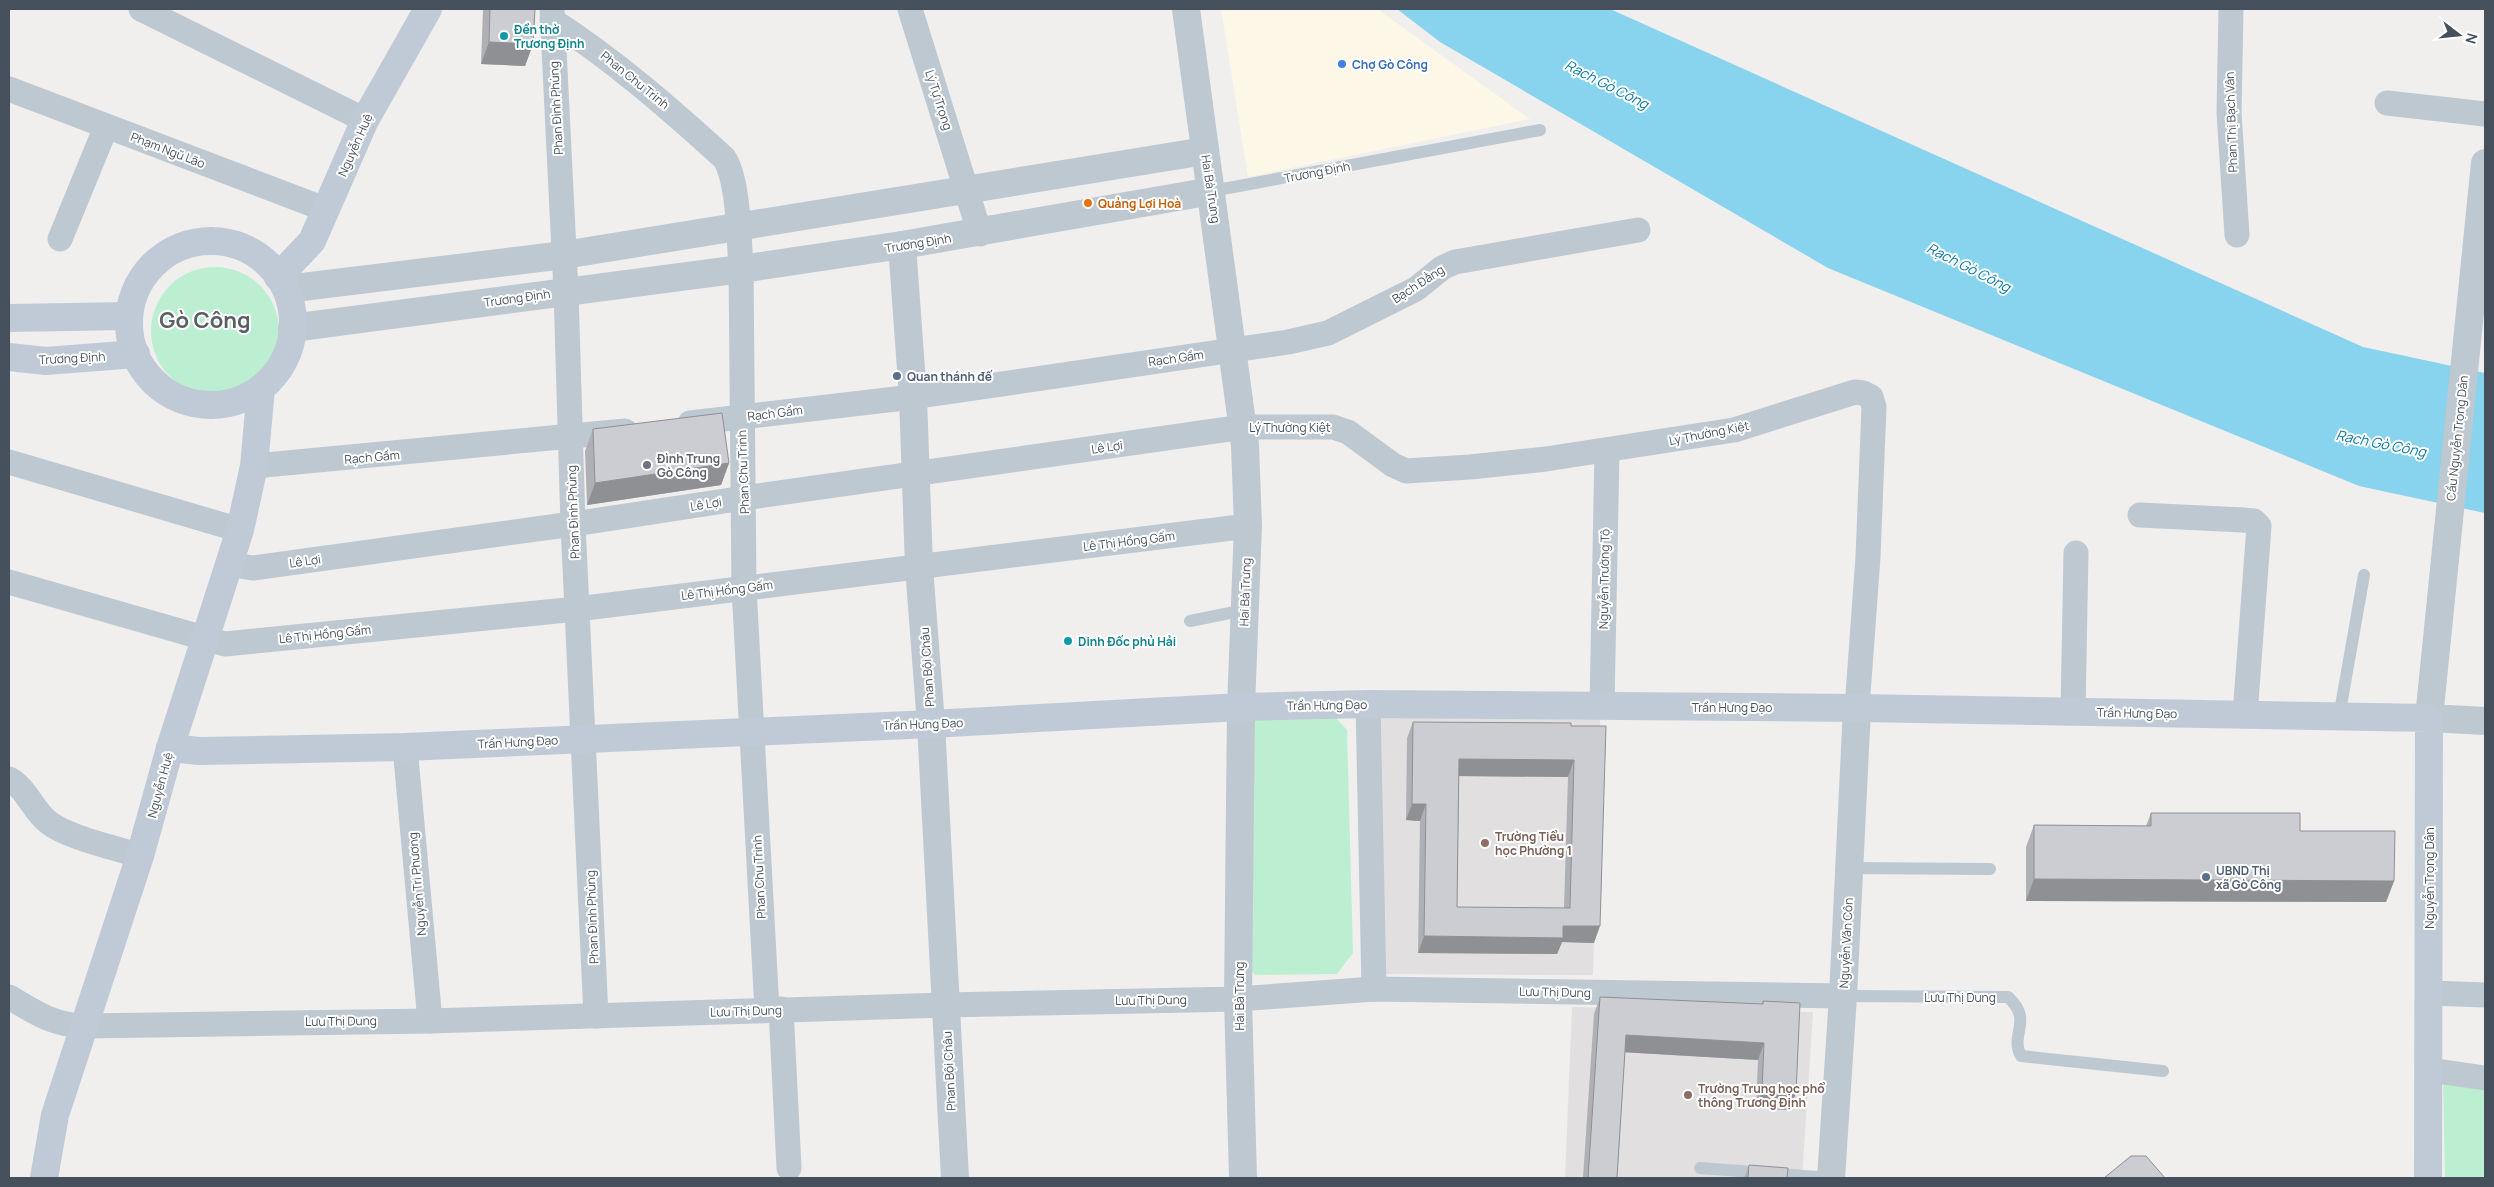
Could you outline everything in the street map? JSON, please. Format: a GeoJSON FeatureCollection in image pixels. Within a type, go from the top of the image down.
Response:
{"type":"FeatureCollection","features":[{"type":"Feature","properties":{"kind":"main road","name":"Nguyễn Huệ"},"geometry":{"type":"LineString","coordinates":[[282,283],[312,241],[365,120],[428,9]]}},
{"type":"Feature","properties":{"kind":"main road"},"geometry":{"type":"LineString","coordinates":[[198,241],[224,241],[250,250],[272,267],[282,283],[293,316],[291,343],[280,368],[261,388],[237,401],[211,406],[184,401],[160,388],[142,368],[131,343],[129,316],[136,290],[150,267],[172,250],[198,241]]}},
{"type":"Feature","properties":{"kind":"main road"},"geometry":{"type":"LineString","coordinates":[[9,318],[129,316]]}},
{"type":"Feature","properties":{"kind":"main road","name":"Trương Định"},"geometry":{"type":"LineString","coordinates":[[9,357],[46,361],[136,354]]}},
{"type":"Feature","properties":{"kind":"main road","name":"Nguyễn Huệ"},"geometry":{"type":"LineString","coordinates":[[44,1178],[55,1116],[140,856],[170,748],[207,638],[228,564],[240,530],[254,466],[261,388]]}},
{"type":"Feature","properties":{"kind":"main road","name":"Trần Hưng Đạo"},"geometry":{"type":"LineString","coordinates":[[170,748],[199,751],[405,747],[751,730],[931,724],[1241,707],[1368,704],[1857,708],[2429,718]]}},
{"type":"Feature","properties":{"kind":"main road","name":"Nguyễn Trọng Dân"},"geometry":{"type":"LineString","coordinates":[[2428,1178],[2430,1070],[2429,718]]}},
{"type":"Feature","properties":{"kind":"street"},"geometry":{"type":"LineString","coordinates":[[141,9],[365,120]]}},
{"type":"Feature","properties":{"kind":"street","name":"Lý Tự Trọng"},"geometry":{"type":"LineString","coordinates":[[910,9],[980,234]]}},
{"type":"Feature","properties":{"kind":"street","name":"Hai Bà Trưng"},"geometry":{"type":"LineString","coordinates":[[1186,9],[1234,349],[1243,427],[1248,526],[1241,707],[1238,999],[1243,1178]]}},
{"type":"Feature","properties":{"kind":"street","name":"Phan Thị Bạch Vân"},"geometry":{"type":"LineString","coordinates":[[2231,9],[2228,113],[2237,235]]}},
{"type":"Feature","properties":{"kind":"street","name":"Phan Chu Trinh"},"geometry":{"type":"LineString","coordinates":[[552,14],[669,108],[724,158],[730,167],[742,269],[741,417],[744,498],[744,588],[751,730],[789,1168]]}},
{"type":"Feature","properties":{"kind":"street","name":"Phan Đình Phùng"},"geometry":{"type":"LineString","coordinates":[[552,14],[566,291],[573,524],[596,1016]]}},
{"type":"Feature","properties":{"kind":"street","name":"Phạm Ngũ Lão"},"geometry":{"type":"LineString","coordinates":[[9,89],[326,210]]}},
{"type":"Feature","properties":{"kind":"street"},"geometry":{"type":"LineString","coordinates":[[2387,103],[2485,114]]}},
{"type":"Feature","properties":{"kind":"street"},"geometry":{"type":"LineString","coordinates":[[60,239],[106,127]]}},
{"type":"Feature","properties":{"kind":"street"},"geometry":{"type":"LineString","coordinates":[[282,283],[564,255],[968,191],[1205,151]]}},
{"type":"Feature","properties":{"kind":"street","name":"Cầu Nguyễn Trọng Dân"},"geometry":{"type":"LineString","coordinates":[[2443,579],[2485,163]]}},
{"type":"Feature","properties":{"kind":"street","name":"Trương Định"},"geometry":{"type":"LineString","coordinates":[[292,328],[742,269],[980,234],[1212,191]]}},
{"type":"Feature","properties":{"kind":"street","name":"Bạch Đằng"},"geometry":{"type":"LineString","coordinates":[[1234,349],[1328,333],[1416,289],[1442,268],[1455,262],[1638,230]]}},
{"type":"Feature","properties":{"kind":"street","name":"Phan Bội Châu"},"geometry":{"type":"LineString","coordinates":[[902,245],[913,397],[919,567],[931,724],[955,1178]]}},
{"type":"Feature","properties":{"kind":"street","name":"Rạch Gầm"},"geometry":{"type":"LineString","coordinates":[[254,466],[570,438],[913,397],[1234,349]]}},
{"type":"Feature","properties":{"kind":"street","name":"Lý Thường Kiệt"},"geometry":{"type":"LineString","coordinates":[[1243,427],[1333,427],[1348,432],[1393,465],[1406,471],[1470,468],[1607,451],[1734,430],[1792,413],[1843,394],[1863,393],[1872,398],[1874,406],[1868,557],[1857,708]]}},
{"type":"Feature","properties":{"kind":"street","name":"Lê Lợi"},"geometry":{"type":"LineString","coordinates":[[228,564],[254,568],[1243,427]]}},
{"type":"Feature","properties":{"kind":"street","name":"Nguyễn Trường Tộ"},"geometry":{"type":"LineString","coordinates":[[1602,706],[1607,451]]}},
{"type":"Feature","properties":{"kind":"street"},"geometry":{"type":"LineString","coordinates":[[9,462],[240,530]]}},
{"type":"Feature","properties":{"kind":"street"},"geometry":{"type":"LineString","coordinates":[[2140,515],[2254,521],[2259,526],[2245,716]]}},
{"type":"Feature","properties":{"kind":"street","name":"Lê Thị Hồng Gấm"},"geometry":{"type":"LineString","coordinates":[[9,582],[225,644],[577,609],[1248,526]]}},
{"type":"Feature","properties":{"kind":"street"},"geometry":{"type":"LineString","coordinates":[[2073,712],[2076,553]]}},
{"type":"Feature","properties":{"kind":"street","name":"Nguyễn Trọng Dân"},"geometry":{"type":"LineString","coordinates":[[2429,718],[2443,579]]}},
{"type":"Feature","properties":{"kind":"street"},"geometry":{"type":"LineString","coordinates":[[1368,704],[1374,989]]}},
{"type":"Feature","properties":{"kind":"street","name":"Nguyễn Văn Côn"},"geometry":{"type":"LineString","coordinates":[[1830,1178],[1844,996],[1857,708]]}},
{"type":"Feature","properties":{"kind":"street","name":"Trần Hưng Đạo"},"geometry":{"type":"LineString","coordinates":[[2429,718],[2485,721]]}},
{"type":"Feature","properties":{"kind":"street","name":"Nguyễn Tri Phương"},"geometry":{"type":"LineString","coordinates":[[405,747],[430,1021]]}},
{"type":"Feature","properties":{"kind":"street"},"geometry":{"type":"LineString","coordinates":[[9,779],[23,789],[38,812],[58,828],[140,856]]}},
{"type":"Feature","properties":{"kind":"street","name":"Lưu Thị Dung"},"geometry":{"type":"LineString","coordinates":[[9,997],[59,1023],[85,1026],[430,1021],[945,1005],[1238,999],[1374,989],[1844,996]]}},
{"type":"Feature","properties":{"kind":"street"},"geometry":{"type":"LineString","coordinates":[[2430,993],[2485,995]]}},
{"type":"Feature","properties":{"kind":"street"},"geometry":{"type":"LineString","coordinates":[[2430,1070],[2485,1078]]}},
{"type":"Feature","properties":{"kind":"lane","name":"Trương Định"},"geometry":{"type":"LineString","coordinates":[[1212,191],[1540,130]]}},
{"type":"Feature","properties":{"kind":"lane"},"geometry":{"type":"LineString","coordinates":[[2339,717],[2364,575]]}},
{"type":"Feature","properties":{"kind":"lane"},"geometry":{"type":"LineString","coordinates":[[1190,621],[1244,610]]}},
{"type":"Feature","properties":{"kind":"lane"},"geometry":{"type":"LineString","coordinates":[[1849,868],[1990,869]]}},
{"type":"Feature","properties":{"kind":"lane","name":"Lưu Thị Dung"},"geometry":{"type":"LineString","coordinates":[[1844,996],[2008,997],[2016,1005],[2022,1017],[2017,1049],[2021,1056],[2163,1071]]}},
{"type":"Feature","properties":{"kind":"lane"},"geometry":{"type":"LineString","coordinates":[[1700,1168],[1830,1178]]}},
{"type":"Feature","properties":{"kind":"shaded area","name":"Chợ Gò Công"},"geometry":{"type":"Polygon","coordinates":[[[1221,9],[1377,9],[1530,119],[1248,177],[1221,9]]]}},
{"type":"Feature","properties":{"kind":"shaded area","name":"Trường Tiểu học Phường 1"},"geometry":{"type":"Polygon","coordinates":[[[1368,717],[1600,718],[1593,975],[1378,974],[1368,717]]]}},
{"type":"Feature","properties":{"kind":"shaded area","name":"Trường Trung học phổ thông Trương Định"},"geometry":{"type":"Polygon","coordinates":[[[1572,1007],[1813,1012],[1802,1178],[1565,1178],[1572,1007]]]}},
{"type":"Feature","properties":{"kind":"green space"},"geometry":{"type":"Polygon","coordinates":[[[215,267],[239,272],[260,286],[274,307],[279,331],[274,355],[260,376],[239,390],[215,395],[191,390],[170,376],[156,355],[151,331],[156,307],[170,286],[191,272],[215,267]]]}},
{"type":"Feature","properties":{"kind":"green space"},"geometry":{"type":"Polygon","coordinates":[[[1256,714],[1333,715],[1347,730],[1353,953],[1337,974],[1255,975],[1238,953],[1242,727],[1256,714]]]}},
{"type":"Feature","properties":{"kind":"green space"},"geometry":{"type":"Polygon","coordinates":[[[2443,1077],[2485,1082],[2485,1178],[2445,1178],[2443,1077]]]}},
{"type":"Feature","properties":{"kind":"water","name":"Rạch Gò Công"},"geometry":{"type":"Polygon","coordinates":[[[1397,9],[1610,9],[2363,347],[2485,373],[2485,513],[2359,486],[1828,268],[1440,42],[1397,9]]]}},
{"type":"Feature","properties":{"kind":"building"},"geometry":{"type":"Polygon","coordinates":[[[490,9],[535,9],[533,44],[489,42],[490,9]]]}},
{"type":"Feature","properties":{"kind":"building"},"geometry":{"type":"Polygon","coordinates":[[[722,413],[729,463],[595,483],[593,429],[722,413]]]}},
{"type":"Feature","properties":{"kind":"building"},"geometry":{"type":"Polygon","coordinates":[[[1413,722],[1571,723],[1571,726],[1606,726],[1600,926],[1563,926],[1563,938],[1424,936],[1426,804],[1412,804],[1413,722]],[[1459,759],[1457,907],[1570,908],[1574,760],[1459,759]]]}},
{"type":"Feature","properties":{"kind":"building","name":"UBND Thị xã Gò Công"},"geometry":{"type":"Polygon","coordinates":[[[2151,813],[2300,813],[2300,831],[2395,831],[2394,881],[2034,879],[2034,825],[2151,826],[2151,813]]]}},
{"type":"Feature","properties":{"kind":"building"},"geometry":{"type":"Polygon","coordinates":[[[1600,997],[1763,1004],[1763,1001],[1800,1003],[1796,1093],[1762,1091],[1764,1043],[1626,1035],[1617,1178],[1588,1178],[1600,997]]]}},
{"type":"Feature","properties":{"kind":"building"},"geometry":{"type":"Polygon","coordinates":[[[2131,1156],[2146,1156],[2165,1178],[2104,1178],[2131,1156]]]}},
{"type":"Feature","properties":{"kind":"building"},"geometry":{"type":"Polygon","coordinates":[[[1749,1165],[1788,1168],[1787,1178],[1748,1178],[1749,1165]]]}},
{"type":"Feature","properties":{"kind":"place","name":"Đền thờ Trương Định"},"geometry":{"type":"Point","coordinates":[504,36]}},
{"type":"Feature","properties":{"kind":"place","name":"Chợ Gò Công"},"geometry":{"type":"Point","coordinates":[1342,64]}},
{"type":"Feature","properties":{"kind":"place","name":"Quảng Lợi Hoà"},"geometry":{"type":"Point","coordinates":[1088,203]}},
{"type":"Feature","properties":{"kind":"place","name":"Quan thánh đế"},"geometry":{"type":"Point","coordinates":[897,376]}},
{"type":"Feature","properties":{"kind":"place","name":"Đình Trung Gò Công"},"geometry":{"type":"Point","coordinates":[647,465]}},
{"type":"Feature","properties":{"kind":"place","name":"Dinh Đốc phủ Hải"},"geometry":{"type":"Point","coordinates":[1068,641]}},
{"type":"Feature","properties":{"kind":"place","name":"Trường Tiểu học Phường 1"},"geometry":{"type":"Point","coordinates":[1485,843]}},
{"type":"Feature","properties":{"kind":"place","name":"UBND Thị xã Gò Công"},"geometry":{"type":"Point","coordinates":[2206,877]}},
{"type":"Feature","properties":{"kind":"place","name":"Trường Trung học phổ thông Trương Định"},"geometry":{"type":"Point","coordinates":[1688,1095]}},
{"type":"Feature","properties":{"kind":"district","name":"Gò Công"},"geometry":{"type":"Point","coordinates":[205,320]}}]}
